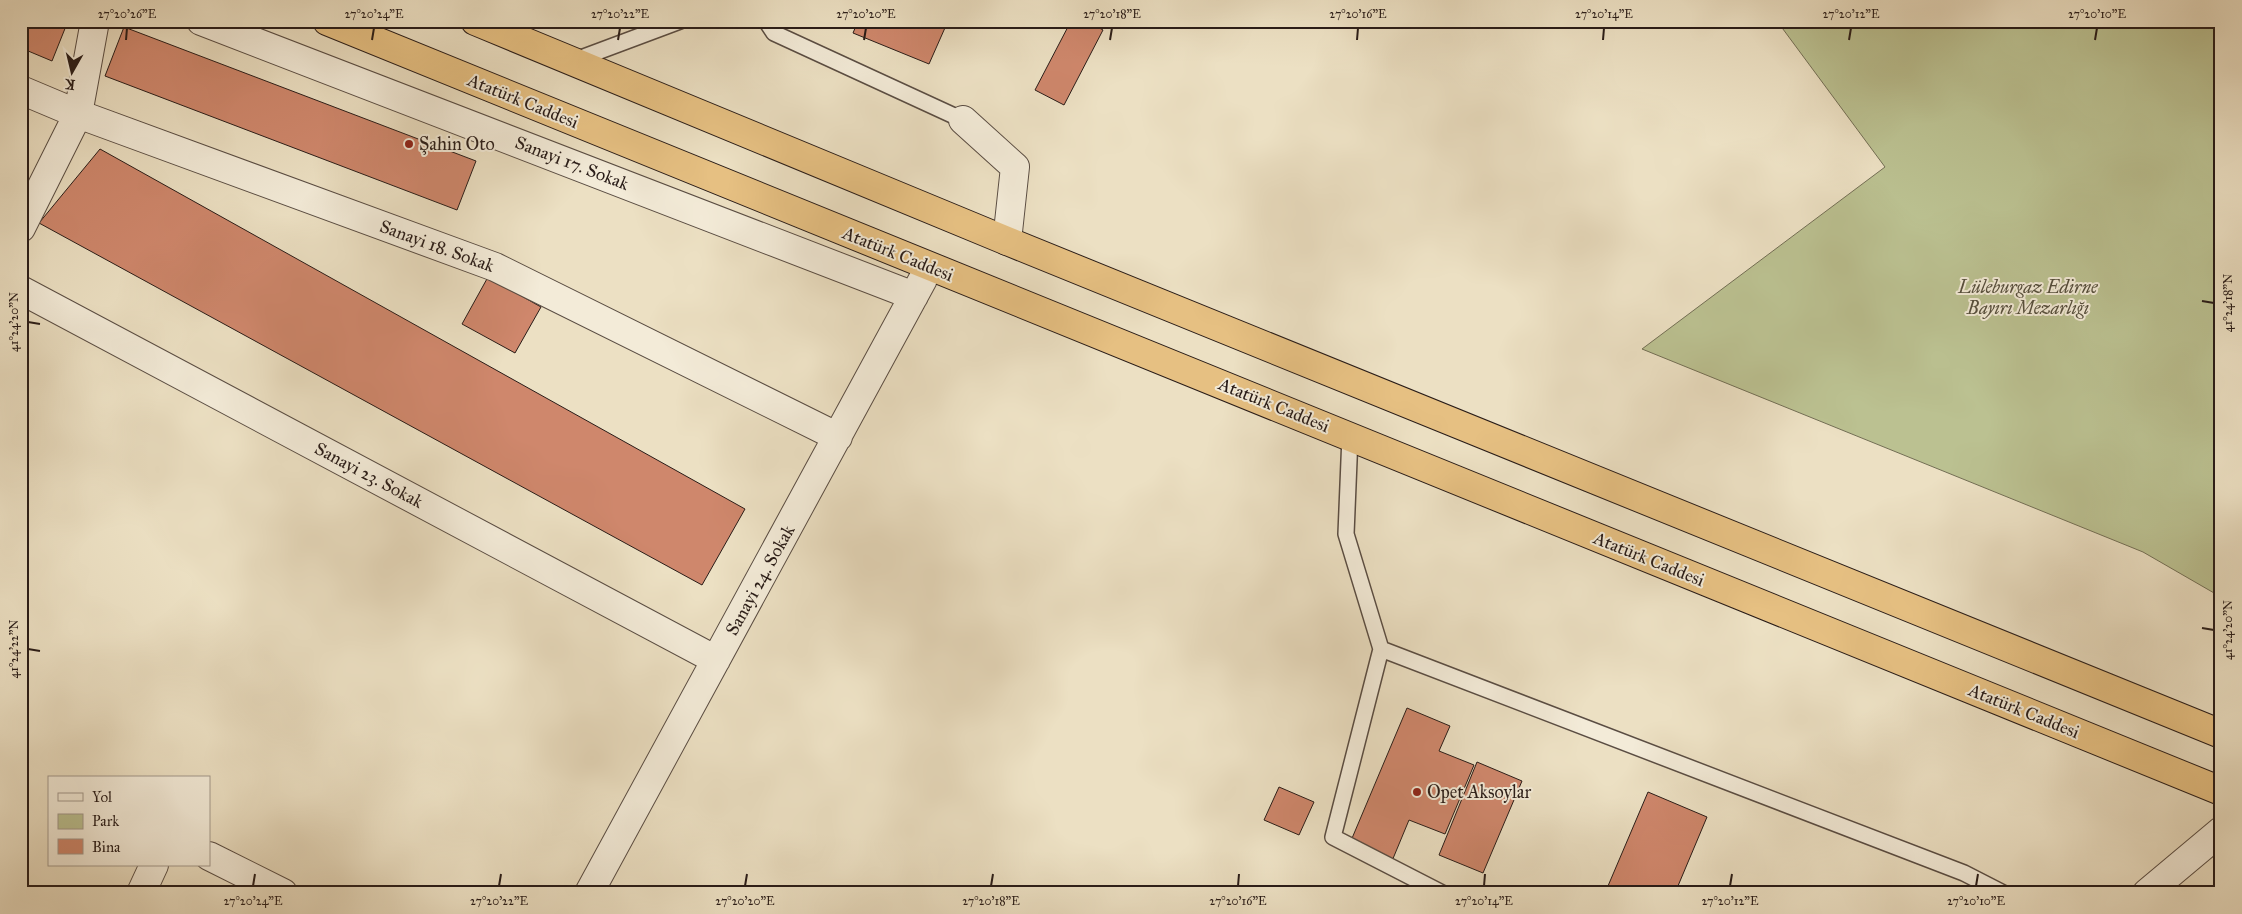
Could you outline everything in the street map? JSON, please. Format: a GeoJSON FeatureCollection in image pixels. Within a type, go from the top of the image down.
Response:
{"type":"FeatureCollection","features":[{"type":"Feature","properties":{"kind":"highway","name":"Atatürk Caddesi"},"geometry":{"type":"LineString","coordinates":[[326,21],[2221,791]]}},
{"type":"Feature","properties":{"kind":"highway"},"geometry":{"type":"LineString","coordinates":[[475,21],[1007,241],[2221,734]]}},
{"type":"Feature","properties":{"kind":"street"},"geometry":{"type":"LineString","coordinates":[[21,228],[78,114],[96,21]]}},
{"type":"Feature","properties":{"kind":"street","name":"Sanayi 17. Sokak"},"geometry":{"type":"LineString","coordinates":[[201,21],[914,296]]}},
{"type":"Feature","properties":{"kind":"street","name":"Sanayi 18. Sokak"},"geometry":{"type":"LineString","coordinates":[[21,90],[78,114],[495,266],[838,437]]}},
{"type":"Feature","properties":{"kind":"street"},"geometry":{"type":"LineString","coordinates":[[963,120],[1015,167],[1007,241]]}},
{"type":"Feature","properties":{"kind":"street","name":"Sanayi 24. Sokak"},"geometry":{"type":"LineString","coordinates":[[589,893],[930,266]]}},
{"type":"Feature","properties":{"kind":"street","name":"Sanayi 23. Sokak"},"geometry":{"type":"LineString","coordinates":[[21,290],[716,660]]}},
{"type":"Feature","properties":{"kind":"street"},"geometry":{"type":"LineString","coordinates":[[2147,893],[2221,831]]}},
{"type":"Feature","properties":{"kind":"street"},"geometry":{"type":"LineString","coordinates":[[210,856],[283,893]]}},
{"type":"Feature","properties":{"kind":"street"},"geometry":{"type":"LineString","coordinates":[[141,893],[154,866]]}},
{"type":"Feature","properties":{"kind":"lane"},"geometry":{"type":"LineString","coordinates":[[572,61],[680,21]]}},
{"type":"Feature","properties":{"kind":"lane"},"geometry":{"type":"LineString","coordinates":[[766,21],[774,33],[963,120]]}},
{"type":"Feature","properties":{"kind":"lane"},"geometry":{"type":"LineString","coordinates":[[1350,436],[1346,534],[1381,649],[1333,838],[1442,893]]}},
{"type":"Feature","properties":{"kind":"lane"},"geometry":{"type":"LineString","coordinates":[[1381,649],[1964,873],[2004,893]]}},
{"type":"Feature","properties":{"kind":"green space","name":"Lüleburgaz Edirne Bayırı Mezarlığı"},"geometry":{"type":"Polygon","coordinates":[[[1777,21],[2221,21],[2221,597],[2143,552],[1642,349],[1885,167],[1777,21]]]}},
{"type":"Feature","properties":{"kind":"building"},"geometry":{"type":"Polygon","coordinates":[[[21,21],[68,21],[52,61],[21,48],[21,21]]]}},
{"type":"Feature","properties":{"kind":"building"},"geometry":{"type":"Polygon","coordinates":[[[858,21],[948,21],[929,64],[853,33],[858,21]]]}},
{"type":"Feature","properties":{"kind":"building"},"geometry":{"type":"Polygon","coordinates":[[[1071,21],[1087,21],[1103,30],[1064,105],[1035,90],[1071,21]]]}},
{"type":"Feature","properties":{"kind":"building"},"geometry":{"type":"Polygon","coordinates":[[[124,27],[476,161],[457,210],[105,76],[124,27]]]}},
{"type":"Feature","properties":{"kind":"building"},"geometry":{"type":"Polygon","coordinates":[[[100,149],[745,509],[702,585],[39,223],[100,149]]]}},
{"type":"Feature","properties":{"kind":"building"},"geometry":{"type":"Polygon","coordinates":[[[488,277],[541,307],[515,353],[462,324],[488,277]]]}},
{"type":"Feature","properties":{"kind":"building","name":"Opet Aksoylar"},"geometry":{"type":"Polygon","coordinates":[[[1407,708],[1450,726],[1439,751],[1474,765],[1445,834],[1409,820],[1392,861],[1350,843],[1407,708]]]}},
{"type":"Feature","properties":{"kind":"building","name":"Opet Aksoylar"},"geometry":{"type":"Polygon","coordinates":[[[1477,762],[1522,781],[1483,873],[1439,855],[1477,762]]]}},
{"type":"Feature","properties":{"kind":"building"},"geometry":{"type":"Polygon","coordinates":[[[1279,787],[1314,802],[1299,835],[1264,820],[1279,787]]]}},
{"type":"Feature","properties":{"kind":"building"},"geometry":{"type":"Polygon","coordinates":[[[1648,792],[1707,817],[1675,893],[1605,893],[1648,792]]]}},
{"type":"Feature","properties":{"kind":"place","name":"Şahin Oto"},"geometry":{"type":"Point","coordinates":[409,144]}},
{"type":"Feature","properties":{"kind":"place","name":"Opet Aksoylar"},"geometry":{"type":"Point","coordinates":[1417,792]}}]}
